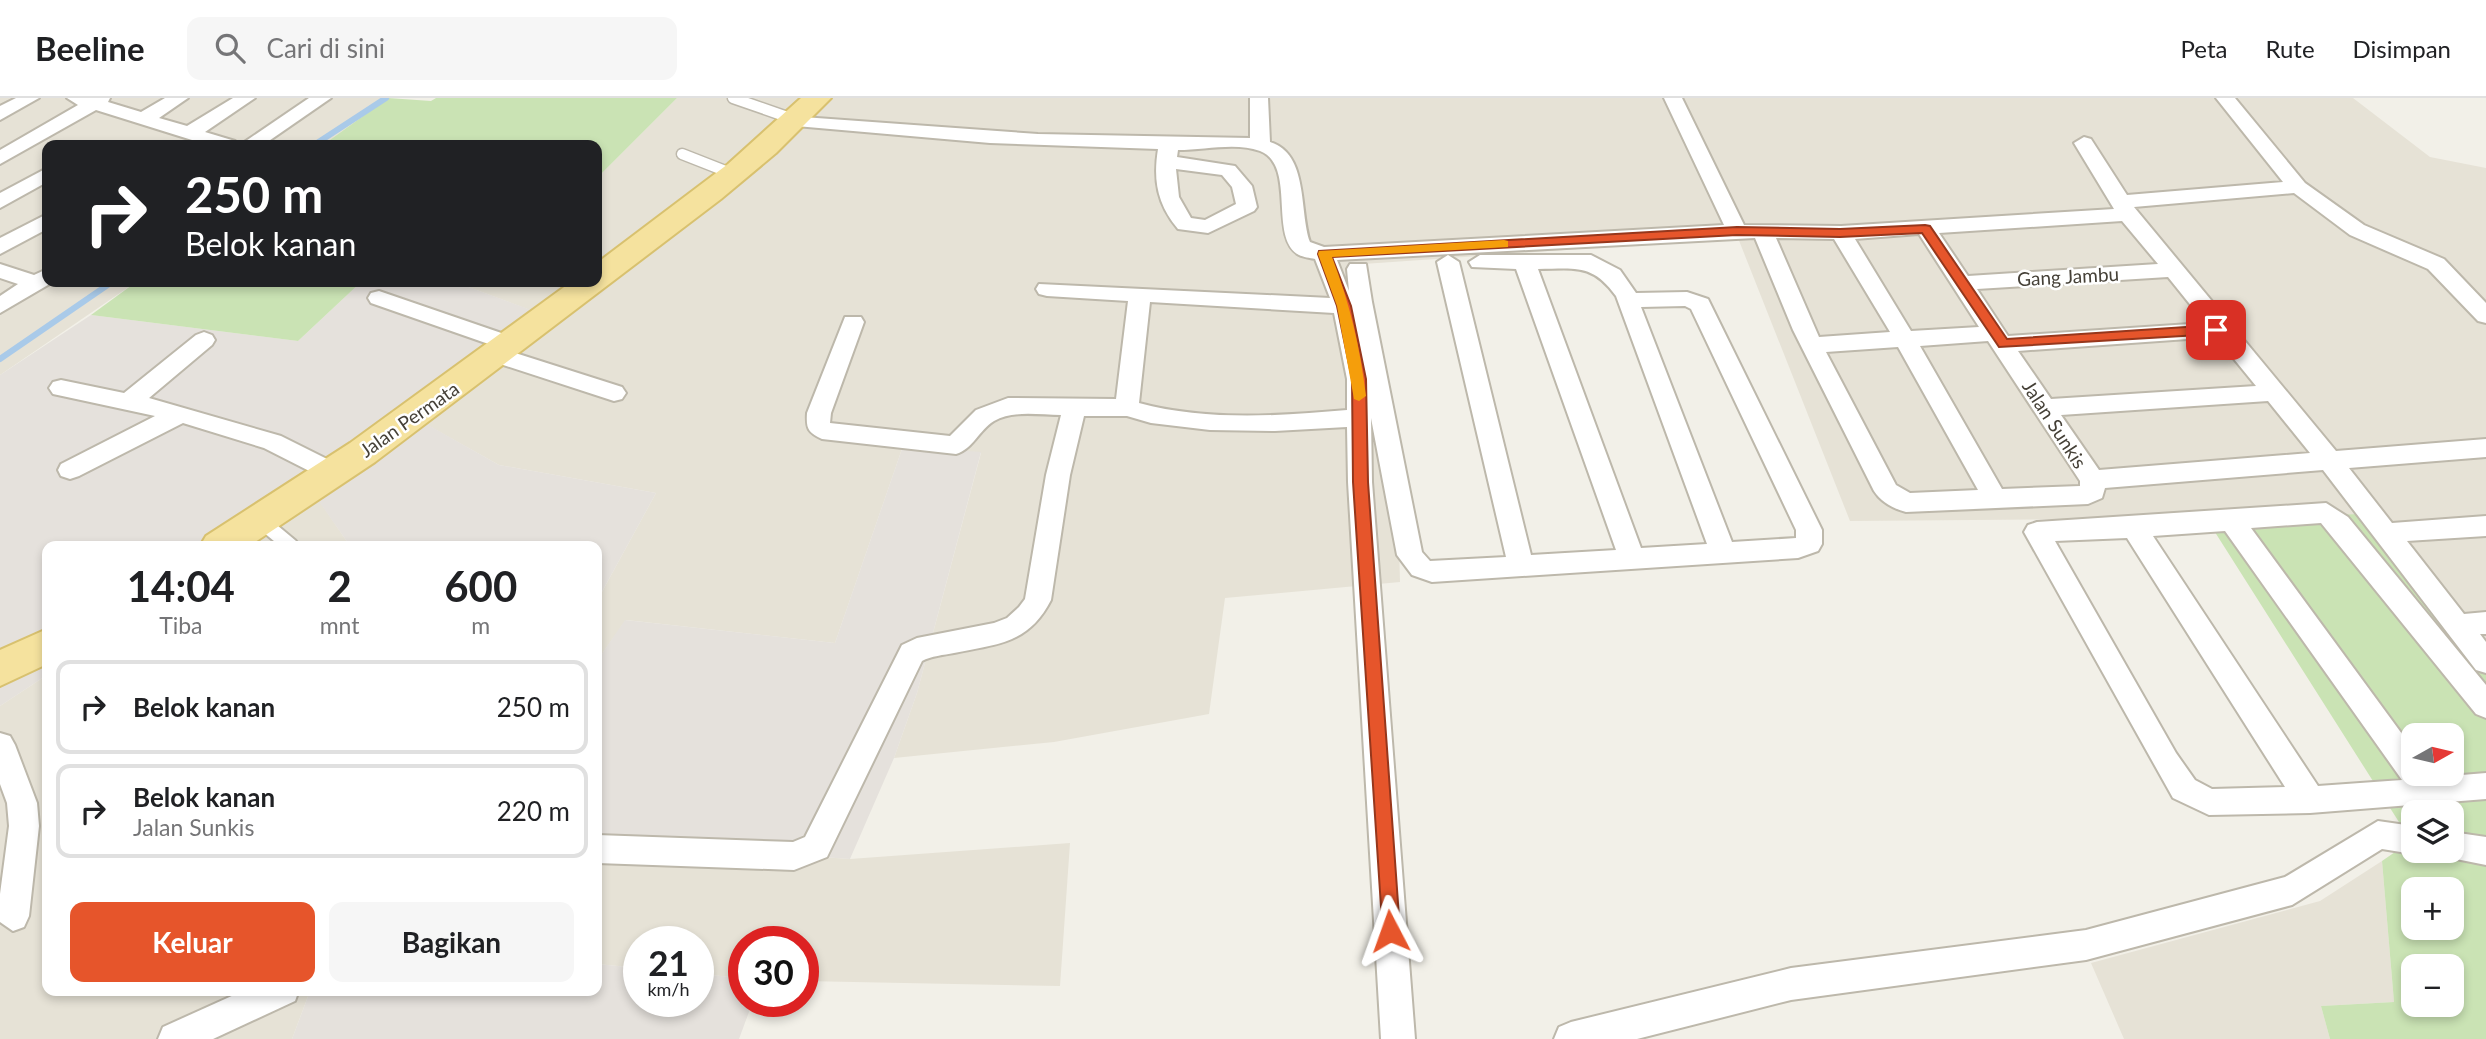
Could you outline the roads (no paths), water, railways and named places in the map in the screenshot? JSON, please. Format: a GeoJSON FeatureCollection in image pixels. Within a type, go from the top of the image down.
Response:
{"type":"FeatureCollection","features":[{"type":"Feature","properties":{"kind":"main road"},"geometry":{"type":"LineString","coordinates":[[602,274],[733,174],[796,120],[817,98]]}},
{"type":"Feature","properties":{"kind":"main road","name":"Jalan Permata"},"geometry":{"type":"LineString","coordinates":[[227,541],[334,473],[585,287]]}},
{"type":"Feature","properties":{"kind":"main road"},"geometry":{"type":"LineString","coordinates":[[0,669],[42,648]]}},
{"type":"Feature","properties":{"kind":"street"},"geometry":{"type":"LineString","coordinates":[[0,114],[30,98]]}},
{"type":"Feature","properties":{"kind":"street"},"geometry":{"type":"LineString","coordinates":[[144,119],[178,98]]}},
{"type":"Feature","properties":{"kind":"street"},"geometry":{"type":"LineString","coordinates":[[190,133],[246,98]]}},
{"type":"Feature","properties":{"kind":"street"},"geometry":{"type":"LineString","coordinates":[[258,140],[322,98]]}},
{"type":"Feature","properties":{"kind":"street"},"geometry":{"type":"LineString","coordinates":[[1259,98],[1260,144]]}},
{"type":"Feature","properties":{"kind":"street"},"geometry":{"type":"LineString","coordinates":[[1673,98],[1737,231]]}},
{"type":"Feature","properties":{"kind":"street"},"geometry":{"type":"LineString","coordinates":[[2225,98],[2298,187],[2357,229],[2436,264],[2486,316]]}},
{"type":"Feature","properties":{"kind":"street"},"geometry":{"type":"LineString","coordinates":[[44,140],[91,100],[212,140]]}},
{"type":"Feature","properties":{"kind":"street"},"geometry":{"type":"LineString","coordinates":[[796,120],[1167,153],[1260,144],[1278,153],[1286,168],[1300,244],[1327,261],[1358,269],[1448,262],[1591,262],[1612,275],[1626,298],[1724,554]]}},
{"type":"Feature","properties":{"kind":"street"},"geometry":{"type":"LineString","coordinates":[[2084,143],[2123,207],[2330,461],[2486,662]]}},
{"type":"Feature","properties":{"kind":"street"},"geometry":{"type":"LineString","coordinates":[[0,158],[38,145]]}},
{"type":"Feature","properties":{"kind":"street"},"geometry":{"type":"LineString","coordinates":[[0,202],[42,177]]}},
{"type":"Feature","properties":{"kind":"street"},"geometry":{"type":"LineString","coordinates":[[1327,261],[1737,231],[1840,233],[1886,223],[1925,229],[2298,187]]}},
{"type":"Feature","properties":{"kind":"street"},"geometry":{"type":"LineString","coordinates":[[2123,207],[1886,223],[1778,221],[1770,231],[1776,269],[1888,491],[1895,498],[1906,502],[2088,495],[2093,491],[2092,480],[2486,448]]}},
{"type":"Feature","properties":{"kind":"street"},"geometry":{"type":"LineString","coordinates":[[0,247],[42,223]]}},
{"type":"Feature","properties":{"kind":"street","name":"Jalan Sunkis"},"geometry":{"type":"LineString","coordinates":[[1925,229],[2092,480]]}},
{"type":"Feature","properties":{"kind":"street"},"geometry":{"type":"LineString","coordinates":[[1840,233],[1905,339],[1995,499]]}},
{"type":"Feature","properties":{"kind":"street"},"geometry":{"type":"LineString","coordinates":[[1327,261],[1344,306],[1359,379],[1361,503],[1398,1039]]}},
{"type":"Feature","properties":{"kind":"street"},"geometry":{"type":"LineString","coordinates":[[1524,261],[1632,559]]}},
{"type":"Feature","properties":{"kind":"street"},"geometry":{"type":"LineString","coordinates":[[1448,262],[1521,566]]}},
{"type":"Feature","properties":{"kind":"street"},"geometry":{"type":"LineString","coordinates":[[1358,269],[1361,302],[1413,562],[1432,572],[1724,554],[1798,548],[1809,544],[1809,530],[1700,304],[1687,299],[1638,301],[1626,298]]}},
{"type":"Feature","properties":{"kind":"street","name":"Gang Jambu"},"geometry":{"type":"LineString","coordinates":[[1962,283],[2175,270]]}},
{"type":"Feature","properties":{"kind":"street"},"geometry":{"type":"LineString","coordinates":[[0,271],[42,280]]}},
{"type":"Feature","properties":{"kind":"street"},"geometry":{"type":"LineString","coordinates":[[0,306],[42,280]]}},
{"type":"Feature","properties":{"kind":"street"},"geometry":{"type":"LineString","coordinates":[[1047,289],[1344,306]]}},
{"type":"Feature","properties":{"kind":"street"},"geometry":{"type":"LineString","coordinates":[[1127,408],[1140,296]]}},
{"type":"Feature","properties":{"kind":"street"},"geometry":{"type":"LineString","coordinates":[[379,298],[614,393]]}},
{"type":"Feature","properties":{"kind":"street"},"geometry":{"type":"LineString","coordinates":[[853,321],[819,413],[818,427],[831,433],[956,445],[984,416],[1008,406],[1127,408],[1144,415],[1185,421],[1331,421],[1360,417]]}},
{"type":"Feature","properties":{"kind":"street"},"geometry":{"type":"LineString","coordinates":[[1814,345],[1905,339],[2222,329]]}},
{"type":"Feature","properties":{"kind":"street"},"geometry":{"type":"LineString","coordinates":[[128,403],[204,340]]}},
{"type":"Feature","properties":{"kind":"street"},"geometry":{"type":"LineString","coordinates":[[61,388],[240,431],[314,459],[334,473]]}},
{"type":"Feature","properties":{"kind":"street"},"geometry":{"type":"LineString","coordinates":[[2043,408],[2273,393]]}},
{"type":"Feature","properties":{"kind":"street"},"geometry":{"type":"LineString","coordinates":[[602,849],[794,856],[816,847],[912,653],[917,649],[995,634],[1017,626],[1038,600],[1058,475],[1074,409]]}},
{"type":"Feature","properties":{"kind":"street"},"geometry":{"type":"LineString","coordinates":[[70,470],[178,415]]}},
{"type":"Feature","properties":{"kind":"street"},"geometry":{"type":"LineString","coordinates":[[2401,782],[2310,800],[2209,802],[2193,796],[2184,789],[2166,762],[2037,532],[2134,528],[2322,512],[2330,515],[2486,706]]}},
{"type":"Feature","properties":{"kind":"street"},"geometry":{"type":"LineString","coordinates":[[2231,520],[2401,754]]}},
{"type":"Feature","properties":{"kind":"street"},"geometry":{"type":"LineString","coordinates":[[2386,533],[2486,526]]}},
{"type":"Feature","properties":{"kind":"street"},"geometry":{"type":"LineString","coordinates":[[2134,528],[2310,800]]}},
{"type":"Feature","properties":{"kind":"street"},"geometry":{"type":"LineString","coordinates":[[2456,625],[2486,623]]}},
{"type":"Feature","properties":{"kind":"street"},"geometry":{"type":"LineString","coordinates":[[0,745],[16,782],[24,827],[13,916]]}},
{"type":"Feature","properties":{"kind":"street"},"geometry":{"type":"LineString","coordinates":[[2464,784],[2486,786]]}},
{"type":"Feature","properties":{"kind":"street"},"geometry":{"type":"LineString","coordinates":[[1571,1039],[1791,984],[2086,944],[2292,890],[2378,835],[2401,838]]}},
{"type":"Feature","properties":{"kind":"street"},"geometry":{"type":"LineString","coordinates":[[2464,848],[2486,851]]}},
{"type":"Feature","properties":{"kind":"street"},"geometry":{"type":"LineString","coordinates":[[175,1039],[270,996]]}},
{"type":"Feature","properties":{"kind":"lane"},"geometry":{"type":"LineString","coordinates":[[733,98],[796,120]]}},
{"type":"Feature","properties":{"kind":"lane"},"geometry":{"type":"LineString","coordinates":[[682,154],[733,174]]}},
{"type":"Feature","properties":{"kind":"lane"},"geometry":{"type":"LineString","coordinates":[[261,521],[284,541]]}},
{"type":"Feature","properties":{"kind":"waterway"},"geometry":{"type":"LineString","coordinates":[[322,140],[386,98]]}},
{"type":"Feature","properties":{"kind":"waterway"},"geometry":{"type":"LineString","coordinates":[[0,359],[105,287]]}}]}
